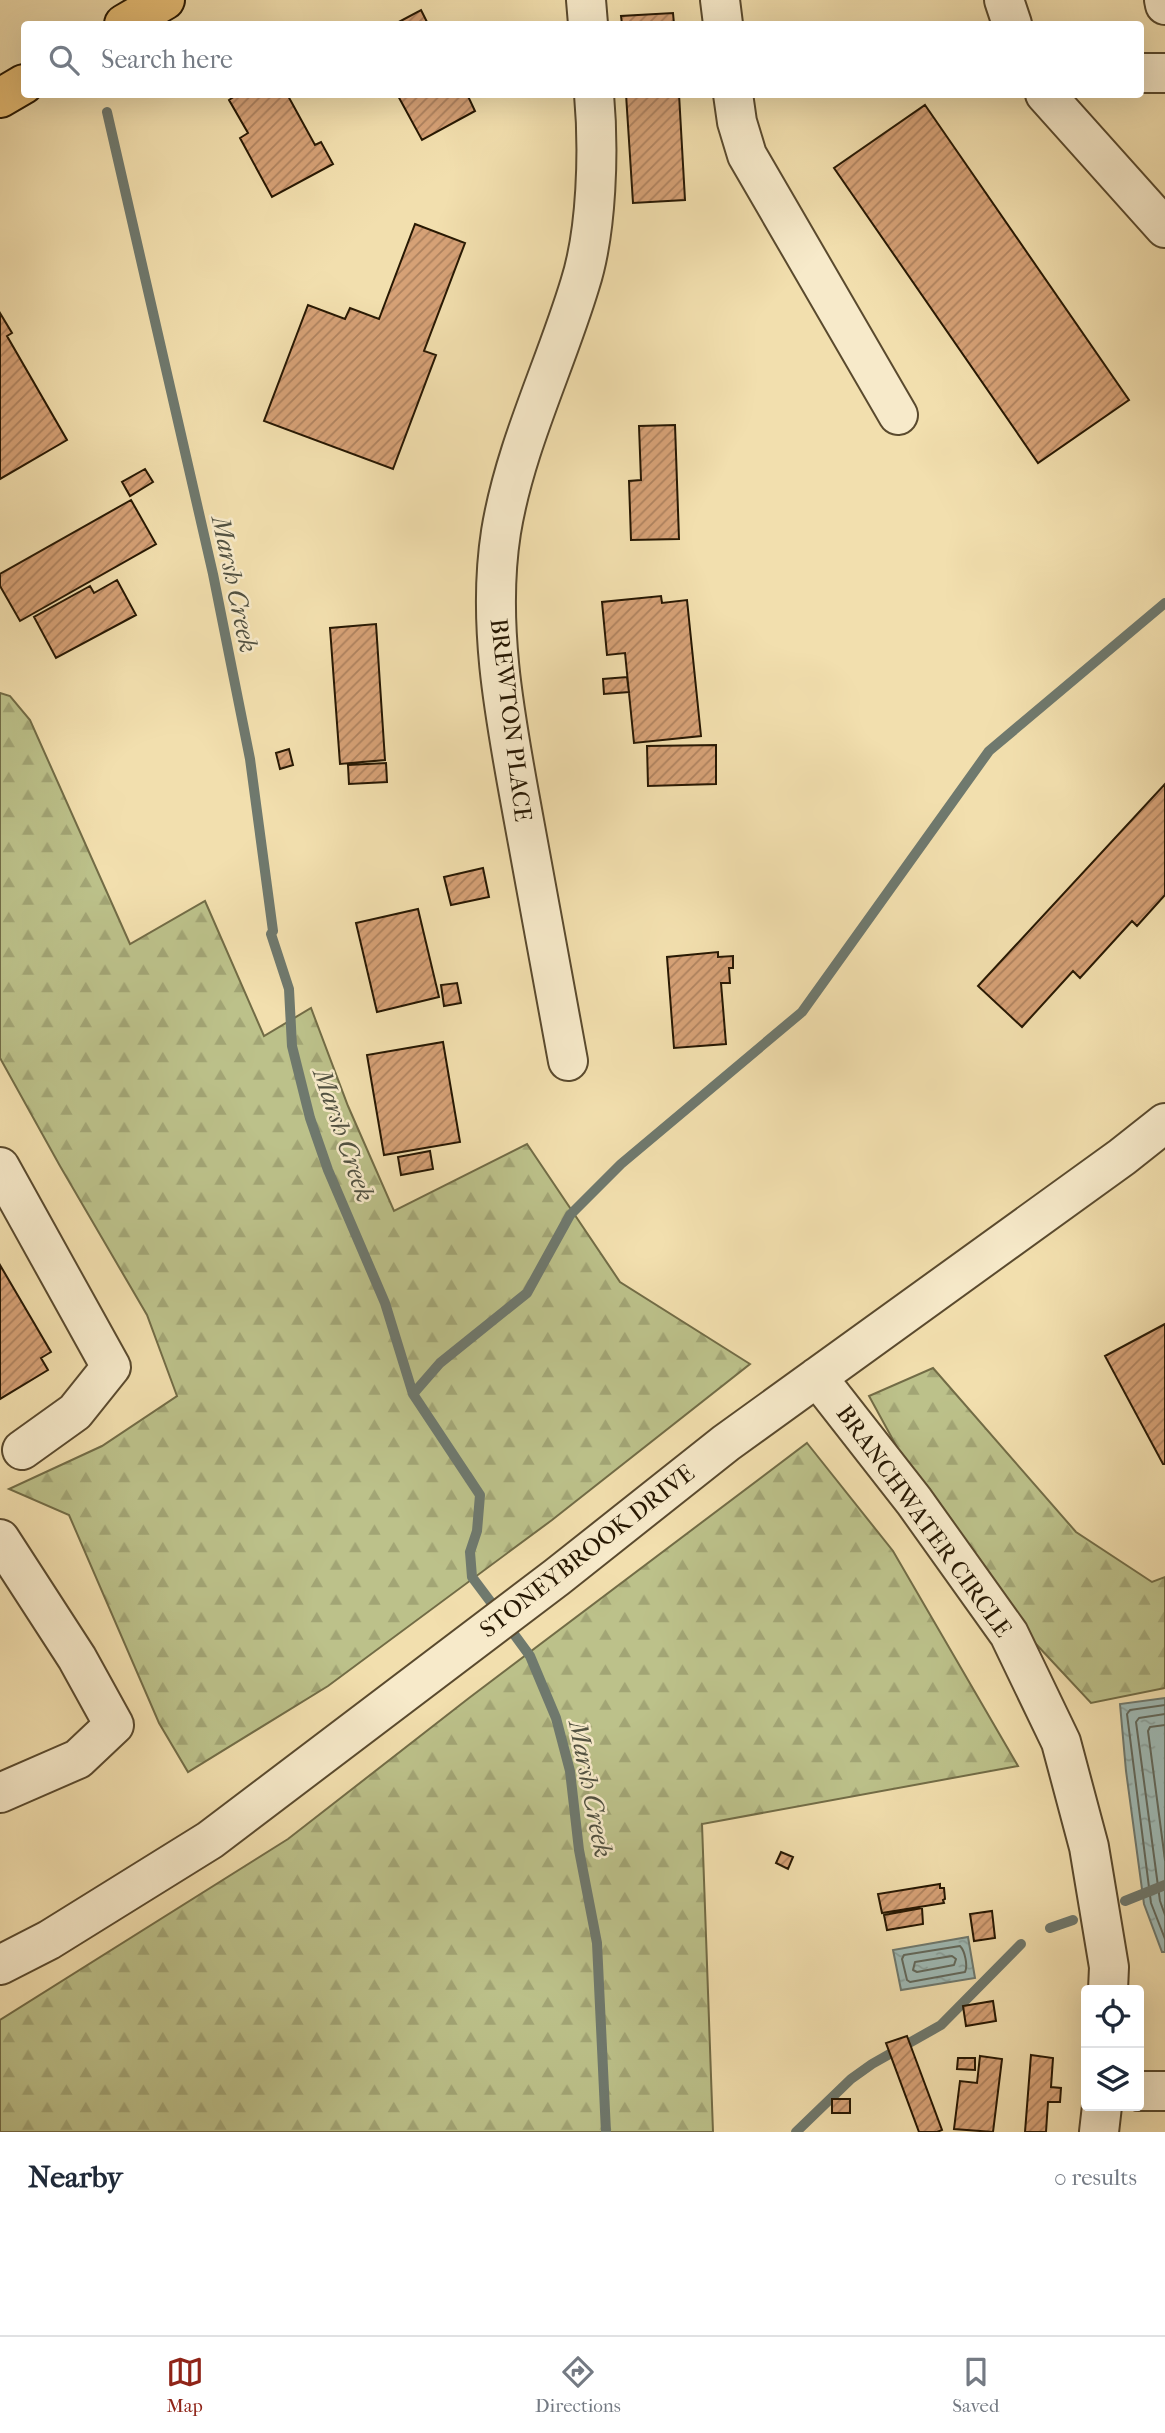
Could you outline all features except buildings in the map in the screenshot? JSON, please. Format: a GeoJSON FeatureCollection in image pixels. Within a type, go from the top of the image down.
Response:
{"type":"FeatureCollection","features":[{"type":"Feature","properties":{"kind":"highway"},"geometry":{"type":"LineString","coordinates":[[129,21],[165,0]]}},
{"type":"Feature","properties":{"kind":"highway"},"geometry":{"type":"LineString","coordinates":[[0,98],[21,86]]}},
{"type":"Feature","properties":{"kind":"street"},"geometry":{"type":"LineString","coordinates":[[586,0],[588,21]]}},
{"type":"Feature","properties":{"kind":"street"},"geometry":{"type":"LineString","coordinates":[[720,0],[723,21]]}},
{"type":"Feature","properties":{"kind":"street"},"geometry":{"type":"LineString","coordinates":[[1004,0],[1011,21]]}},
{"type":"Feature","properties":{"kind":"street"},"geometry":{"type":"LineString","coordinates":[[1164,0],[1165,5]]}},
{"type":"Feature","properties":{"kind":"street"},"geometry":{"type":"LineString","coordinates":[[1144,73],[1165,73]]}},
{"type":"Feature","properties":{"kind":"street","name":"BREWTON PLACE"},"geometry":{"type":"LineString","coordinates":[[568,1061],[510,736],[499,660],[496,582],[501,531],[512,481],[581,282],[591,226],[595,174],[594,98]]}},
{"type":"Feature","properties":{"kind":"street"},"geometry":{"type":"LineString","coordinates":[[734,98],[737,122],[747,155],[898,415]]}},
{"type":"Feature","properties":{"kind":"street"},"geometry":{"type":"LineString","coordinates":[[1049,98],[1165,228]]}},
{"type":"Feature","properties":{"kind":"street","name":"STONEYBROOK DRIVE"},"geometry":{"type":"LineString","coordinates":[[1,1961],[49,1940],[210,1840],[557,1577],[726,1443],[1122,1157],[1165,1123]]}},
{"type":"Feature","properties":{"kind":"street"},"geometry":{"type":"LineString","coordinates":[[0,1167],[111,1367],[75,1412],[22,1450]]}},
{"type":"Feature","properties":{"kind":"street","name":"BRANCHWATER CIRCLE"},"geometry":{"type":"LineString","coordinates":[[817,1377],[914,1501],[1009,1634],[1061,1742],[1089,1847],[1108,1967],[1108,1985]]}},
{"type":"Feature","properties":{"kind":"street"},"geometry":{"type":"LineString","coordinates":[[0,1539],[77,1658],[114,1725],[78,1759],[0,1793]]}},
{"type":"Feature","properties":{"kind":"street"},"geometry":{"type":"LineString","coordinates":[[1144,2091],[1165,2091]]}},
{"type":"Feature","properties":{"kind":"street"},"geometry":{"type":"LineString","coordinates":[[1099,2132],[1101,2111]]}},
{"type":"Feature","properties":{"kind":"green space"},"geometry":{"type":"Polygon","coordinates":[[[0,693],[10,696],[30,720],[130,944],[205,901],[264,1036],[311,1008],[348,1106],[394,1211],[527,1144],[620,1282],[750,1364],[552,1520],[328,1686],[188,1772],[159,1723],[69,1515],[9,1489],[102,1446],[177,1396],[147,1315],[0,1058],[0,693]]]}},
{"type":"Feature","properties":{"kind":"green space"},"geometry":{"type":"Polygon","coordinates":[[[933,1368],[1076,1532],[1152,1582],[1165,1577],[1165,1688],[1091,1703],[1036,1644],[898,1449],[869,1396],[933,1368]]]}},
{"type":"Feature","properties":{"kind":"green space"},"geometry":{"type":"Polygon","coordinates":[[[807,1443],[893,1551],[1018,1766],[702,1824],[713,2132],[0,2132],[0,2020],[288,1839],[469,1698],[807,1443]]]}},
{"type":"Feature","properties":{"kind":"water"},"geometry":{"type":"Polygon","coordinates":[[[1165,1698],[1165,1952],[1162,1952],[1144,1904],[1120,1704],[1165,1698]]]}},
{"type":"Feature","properties":{"kind":"water"},"geometry":{"type":"Polygon","coordinates":[[[968,1937],[975,1978],[901,1990],[893,1950],[968,1937]]]}},
{"type":"Feature","properties":{"kind":"waterway","name":"Marsh Creek"},"geometry":{"type":"LineString","coordinates":[[107,112],[213,574],[250,759],[273,931],[271,934],[289,989],[292,1046],[310,1118],[328,1170],[385,1303],[413,1394],[480,1495],[477,1531],[470,1552],[472,1577],[499,1613]]}},
{"type":"Feature","properties":{"kind":"waterway"},"geometry":{"type":"LineString","coordinates":[[413,1394],[440,1363],[527,1293],[570,1215],[621,1164],[802,1012],[989,751],[1165,603]]}},
{"type":"Feature","properties":{"kind":"waterway","name":"Marsh Creek"},"geometry":{"type":"LineString","coordinates":[[508,1626],[530,1656],[556,1718],[570,1771],[579,1850],[597,1943],[606,2132]]}},
{"type":"Feature","properties":{"kind":"waterway"},"geometry":{"type":"LineString","coordinates":[[1125,1901],[1165,1885]]}},
{"type":"Feature","properties":{"kind":"waterway"},"geometry":{"type":"LineString","coordinates":[[1050,1928],[1073,1920]]}},
{"type":"Feature","properties":{"kind":"waterway"},"geometry":{"type":"LineString","coordinates":[[796,2132],[851,2079],[941,2025],[1021,1944]]}}]}
